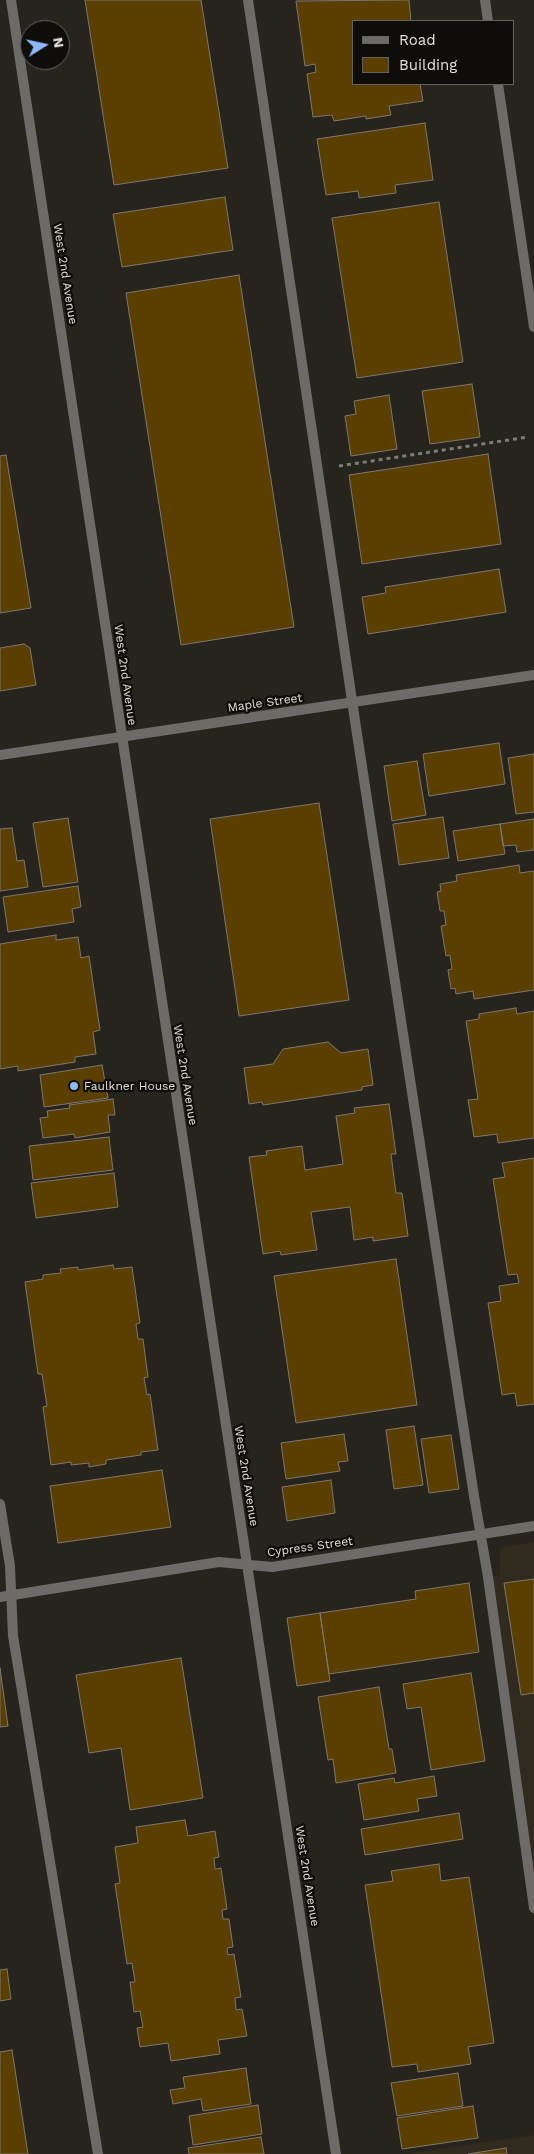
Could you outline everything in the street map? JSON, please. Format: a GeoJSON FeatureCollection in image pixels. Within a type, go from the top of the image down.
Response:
{"type":"FeatureCollection","features":[{"type":"Feature","properties":{"kind":"street","name":"West 2nd Avenue"},"geometry":{"type":"LineString","coordinates":[[11,0],[336,2154]]}},
{"type":"Feature","properties":{"kind":"street"},"geometry":{"type":"LineString","coordinates":[[248,0],[480,1533],[534,1908]]}},
{"type":"Feature","properties":{"kind":"street"},"geometry":{"type":"LineString","coordinates":[[485,0],[488,20]]}},
{"type":"Feature","properties":{"kind":"street"},"geometry":{"type":"LineString","coordinates":[[498,85],[534,327]]}},
{"type":"Feature","properties":{"kind":"street","name":"Maple Street"},"geometry":{"type":"LineString","coordinates":[[0,755],[534,675]]}},
{"type":"Feature","properties":{"kind":"street"},"geometry":{"type":"LineString","coordinates":[[0,1504],[10,1566],[13,1636],[98,2154]]}},
{"type":"Feature","properties":{"kind":"street","name":"Cypress Street"},"geometry":{"type":"LineString","coordinates":[[0,1597],[219,1562],[272,1567],[534,1526]]}},
{"type":"Feature","properties":{"kind":"path"},"geometry":{"type":"LineString","coordinates":[[318,470],[528,437]]}},
{"type":"Feature","properties":{"kind":"shaded area"},"geometry":{"type":"Polygon","coordinates":[[[534,1542],[534,1908],[488,1577],[500,1575],[500,1550],[503,1547],[534,1542]]]}},
{"type":"Feature","properties":{"kind":"shaded area"},"geometry":{"type":"Polygon","coordinates":[[[534,2135],[534,2154],[406,2154],[534,2135]]]}},
{"type":"Feature","properties":{"kind":"building"},"geometry":{"type":"Polygon","coordinates":[[[85,0],[201,0],[228,168],[114,185],[85,0]]]}},
{"type":"Feature","properties":{"kind":"building"},"geometry":{"type":"Polygon","coordinates":[[[409,0],[411,20],[352,20],[352,85],[420,85],[423,101],[389,106],[391,115],[366,119],[366,116],[334,121],[332,115],[313,117],[307,74],[316,72],[315,64],[305,66],[296,1],[409,0]]]}},
{"type":"Feature","properties":{"kind":"building"},"geometry":{"type":"Polygon","coordinates":[[[425,123],[433,180],[395,185],[396,193],[359,198],[358,191],[326,195],[317,139],[425,123]]]}},
{"type":"Feature","properties":{"kind":"building"},"geometry":{"type":"Polygon","coordinates":[[[225,197],[233,250],[122,267],[113,214],[225,197]]]}},
{"type":"Feature","properties":{"kind":"building"},"geometry":{"type":"Polygon","coordinates":[[[439,202],[463,362],[357,378],[332,218],[439,202]]]}},
{"type":"Feature","properties":{"kind":"building"},"geometry":{"type":"Polygon","coordinates":[[[239,275],[294,627],[181,645],[126,293],[239,275]]]}},
{"type":"Feature","properties":{"kind":"building"},"geometry":{"type":"Polygon","coordinates":[[[472,384],[480,437],[430,444],[422,391],[472,384]]]}},
{"type":"Feature","properties":{"kind":"building"},"geometry":{"type":"Polygon","coordinates":[[[389,395],[397,449],[351,456],[345,416],[356,414],[354,401],[389,395]]]}},
{"type":"Feature","properties":{"kind":"building"},"geometry":{"type":"Polygon","coordinates":[[[488,454],[501,544],[362,564],[349,475],[488,454]]]}},
{"type":"Feature","properties":{"kind":"building"},"geometry":{"type":"Polygon","coordinates":[[[6,455],[31,608],[0,613],[0,456],[6,455]]]}},
{"type":"Feature","properties":{"kind":"building"},"geometry":{"type":"Polygon","coordinates":[[[499,569],[506,612],[368,634],[362,597],[386,593],[385,587],[499,569]]]}},
{"type":"Feature","properties":{"kind":"building"},"geometry":{"type":"Polygon","coordinates":[[[24,644],[30,648],[36,685],[0,691],[0,648],[24,644]]]}},
{"type":"Feature","properties":{"kind":"building"},"geometry":{"type":"Polygon","coordinates":[[[499,743],[505,784],[429,796],[423,754],[499,743]]]}},
{"type":"Feature","properties":{"kind":"building"},"geometry":{"type":"Polygon","coordinates":[[[534,754],[534,812],[516,814],[508,758],[534,754]]]}},
{"type":"Feature","properties":{"kind":"building"},"geometry":{"type":"Polygon","coordinates":[[[417,761],[426,815],[392,821],[384,766],[417,761]]]}},
{"type":"Feature","properties":{"kind":"building"},"geometry":{"type":"Polygon","coordinates":[[[319,803],[349,1000],[239,1016],[210,819],[319,803]]]}},
{"type":"Feature","properties":{"kind":"building"},"geometry":{"type":"Polygon","coordinates":[[[443,817],[449,858],[399,865],[393,824],[443,817]]]}},
{"type":"Feature","properties":{"kind":"building"},"geometry":{"type":"Polygon","coordinates":[[[68,818],[78,882],[43,887],[33,823],[68,818]]]}},
{"type":"Feature","properties":{"kind":"building"},"geometry":{"type":"Polygon","coordinates":[[[534,819],[534,850],[517,852],[516,845],[503,846],[500,824],[534,819]]]}},
{"type":"Feature","properties":{"kind":"building"},"geometry":{"type":"Polygon","coordinates":[[[500,824],[505,854],[458,861],[453,831],[500,824]]]}},
{"type":"Feature","properties":{"kind":"building"},"geometry":{"type":"Polygon","coordinates":[[[12,828],[17,861],[24,860],[28,887],[0,891],[0,829],[12,828]]]}},
{"type":"Feature","properties":{"kind":"building"},"geometry":{"type":"Polygon","coordinates":[[[519,865],[520,873],[534,871],[534,990],[474,999],[473,991],[456,994],[455,988],[451,989],[448,970],[452,969],[450,955],[446,956],[441,926],[446,925],[444,911],[440,911],[437,892],[441,891],[440,884],[457,881],[456,875],[519,865]]]}},
{"type":"Feature","properties":{"kind":"building"},"geometry":{"type":"Polygon","coordinates":[[[78,886],[81,907],[72,909],[74,922],[8,932],[3,897],[78,886]]]}},
{"type":"Feature","properties":{"kind":"building"},"geometry":{"type":"Polygon","coordinates":[[[56,935],[56,940],[78,937],[81,958],[89,956],[100,1030],[93,1032],[96,1054],[75,1057],[75,1062],[18,1071],[18,1066],[0,1069],[0,944],[56,935]]]}},
{"type":"Feature","properties":{"kind":"building"},"geometry":{"type":"Polygon","coordinates":[[[516,1008],[517,1014],[534,1011],[534,1138],[498,1143],[497,1134],[474,1137],[468,1100],[478,1099],[466,1021],[479,1019],[479,1014],[516,1008]]]}},
{"type":"Feature","properties":{"kind":"building"},"geometry":{"type":"Polygon","coordinates":[[[328,1042],[341,1053],[368,1049],[373,1085],[362,1087],[362,1090],[263,1105],[262,1102],[249,1104],[244,1068],[273,1064],[283,1049],[328,1042]]]}},
{"type":"Feature","properties":{"kind":"building","name":"Faulkner House"},"geometry":{"type":"Polygon","coordinates":[[[102,1065],[108,1098],[44,1107],[40,1075],[102,1065]]]}},
{"type":"Feature","properties":{"kind":"building"},"geometry":{"type":"Polygon","coordinates":[[[113,1099],[115,1115],[108,1115],[110,1132],[75,1138],[74,1134],[43,1138],[40,1118],[48,1117],[47,1111],[70,1108],[69,1105],[113,1099]]]}},
{"type":"Feature","properties":{"kind":"building"},"geometry":{"type":"Polygon","coordinates":[[[389,1104],[396,1154],[391,1154],[396,1193],[402,1193],[408,1236],[373,1241],[373,1237],[354,1240],[350,1207],[311,1212],[317,1250],[281,1255],[280,1251],[263,1254],[249,1157],[267,1155],[266,1151],[302,1146],[305,1170],[343,1164],[336,1116],[355,1113],[354,1108],[389,1104]]]}},
{"type":"Feature","properties":{"kind":"building"},"geometry":{"type":"Polygon","coordinates":[[[109,1137],[113,1170],[33,1180],[29,1146],[109,1137]]]}},
{"type":"Feature","properties":{"kind":"building"},"geometry":{"type":"Polygon","coordinates":[[[534,1158],[534,1404],[517,1406],[515,1393],[502,1395],[488,1303],[501,1301],[499,1286],[519,1283],[517,1274],[508,1275],[493,1179],[505,1177],[502,1163],[534,1158]]]}},
{"type":"Feature","properties":{"kind":"building"},"geometry":{"type":"Polygon","coordinates":[[[114,1173],[118,1207],[36,1218],[31,1183],[114,1173]]]}},
{"type":"Feature","properties":{"kind":"building"},"geometry":{"type":"Polygon","coordinates":[[[396,1259],[417,1405],[296,1423],[274,1276],[396,1259]]]}},
{"type":"Feature","properties":{"kind":"building"},"geometry":{"type":"Polygon","coordinates":[[[113,1265],[114,1269],[132,1267],[140,1323],[136,1324],[138,1339],[143,1339],[148,1377],[144,1378],[147,1395],[150,1394],[158,1450],[141,1452],[141,1455],[106,1460],[106,1464],[89,1467],[89,1463],[71,1465],[71,1462],[51,1465],[43,1407],[47,1406],[42,1374],[38,1374],[25,1282],[43,1279],[43,1275],[61,1273],[60,1269],[78,1267],[78,1270],[113,1265]]]}},
{"type":"Feature","properties":{"kind":"building"},"geometry":{"type":"Polygon","coordinates":[[[414,1426],[423,1485],[394,1489],[386,1430],[414,1426]]]}},
{"type":"Feature","properties":{"kind":"building"},"geometry":{"type":"Polygon","coordinates":[[[344,1434],[348,1461],[338,1462],[340,1471],[286,1479],[281,1443],[344,1434]]]}},
{"type":"Feature","properties":{"kind":"building"},"geometry":{"type":"Polygon","coordinates":[[[451,1435],[459,1489],[429,1493],[421,1439],[451,1435]]]}},
{"type":"Feature","properties":{"kind":"building"},"geometry":{"type":"Polygon","coordinates":[[[162,1470],[171,1527],[58,1543],[50,1486],[162,1470]]]}},
{"type":"Feature","properties":{"kind":"building"},"geometry":{"type":"Polygon","coordinates":[[[331,1480],[335,1513],[287,1521],[282,1487],[331,1480]]]}},
{"type":"Feature","properties":{"kind":"building"},"geometry":{"type":"Polygon","coordinates":[[[534,1579],[534,1693],[521,1695],[504,1583],[534,1579]]]}},
{"type":"Feature","properties":{"kind":"building"},"geometry":{"type":"Polygon","coordinates":[[[469,1583],[479,1652],[329,1674],[320,1613],[416,1599],[415,1591],[469,1583]]]}},
{"type":"Feature","properties":{"kind":"building"},"geometry":{"type":"Polygon","coordinates":[[[320,1613],[330,1681],[297,1686],[287,1618],[320,1613]]]}},
{"type":"Feature","properties":{"kind":"building"},"geometry":{"type":"Polygon","coordinates":[[[181,1658],[203,1798],[130,1810],[121,1748],[89,1753],[76,1675],[181,1658]]]}},
{"type":"Feature","properties":{"kind":"building"},"geometry":{"type":"Polygon","coordinates":[[[0,1668],[8,1726],[0,1727],[0,1668]]]}},
{"type":"Feature","properties":{"kind":"building"},"geometry":{"type":"Polygon","coordinates":[[[471,1673],[485,1761],[431,1770],[421,1707],[407,1709],[403,1684],[471,1673]]]}},
{"type":"Feature","properties":{"kind":"building"},"geometry":{"type":"Polygon","coordinates":[[[379,1687],[389,1749],[392,1749],[396,1773],[336,1783],[333,1759],[328,1760],[318,1697],[379,1687]]]}},
{"type":"Feature","properties":{"kind":"building"},"geometry":{"type":"Polygon","coordinates":[[[434,1776],[437,1796],[417,1799],[419,1811],[364,1820],[358,1784],[394,1778],[395,1783],[434,1776]]]}},
{"type":"Feature","properties":{"kind":"building"},"geometry":{"type":"Polygon","coordinates":[[[459,1813],[463,1839],[365,1855],[361,1829],[459,1813]]]}},
{"type":"Feature","properties":{"kind":"building"},"geometry":{"type":"Polygon","coordinates":[[[185,1820],[188,1836],[215,1831],[219,1857],[214,1858],[215,1869],[221,1868],[227,1909],[222,1910],[223,1919],[229,1919],[233,1947],[227,1948],[228,1955],[234,1954],[241,1997],[235,1998],[236,2010],[242,2009],[247,2036],[218,2040],[220,2054],[171,2061],[168,2043],[140,2047],[137,2028],[143,2027],[140,2011],[134,2012],[130,1982],[135,1982],[132,1963],[127,1964],[115,1884],[120,1883],[115,1847],[138,1843],[136,1827],[185,1820]]]}},
{"type":"Feature","properties":{"kind":"building"},"geometry":{"type":"Polygon","coordinates":[[[439,1864],[441,1881],[469,1877],[494,2043],[468,2047],[471,2064],[418,2072],[417,2064],[392,2067],[365,1885],[393,1881],[391,1871],[439,1864]]]}},
{"type":"Feature","properties":{"kind":"building"},"geometry":{"type":"Polygon","coordinates":[[[7,1969],[11,1999],[0,2001],[0,1970],[7,1969]]]}},
{"type":"Feature","properties":{"kind":"building"},"geometry":{"type":"Polygon","coordinates":[[[12,2050],[28,2154],[0,2154],[0,2052],[12,2050]]]}},
{"type":"Feature","properties":{"kind":"building"},"geometry":{"type":"Polygon","coordinates":[[[246,2068],[251,2104],[203,2111],[201,2099],[173,2104],[170,2090],[185,2088],[183,2077],[246,2068]]]}},
{"type":"Feature","properties":{"kind":"building"},"geometry":{"type":"Polygon","coordinates":[[[458,2073],[463,2106],[397,2116],[391,2083],[458,2073]]]}},
{"type":"Feature","properties":{"kind":"building"},"geometry":{"type":"Polygon","coordinates":[[[258,2105],[262,2134],[193,2145],[189,2116],[258,2105]]]}},
{"type":"Feature","properties":{"kind":"building"},"geometry":{"type":"Polygon","coordinates":[[[473,2106],[478,2138],[402,2149],[397,2118],[473,2106]]]}},
{"type":"Feature","properties":{"kind":"building"},"geometry":{"type":"Polygon","coordinates":[[[261,2137],[264,2154],[189,2154],[188,2148],[261,2137]]]}},
{"type":"Feature","properties":{"kind":"building"},"geometry":{"type":"Polygon","coordinates":[[[506,2148],[507,2154],[468,2154],[506,2148]]]}},
{"type":"Feature","properties":{"kind":"place","name":"Faulkner House"},"geometry":{"type":"Point","coordinates":[74,1086]}}]}
